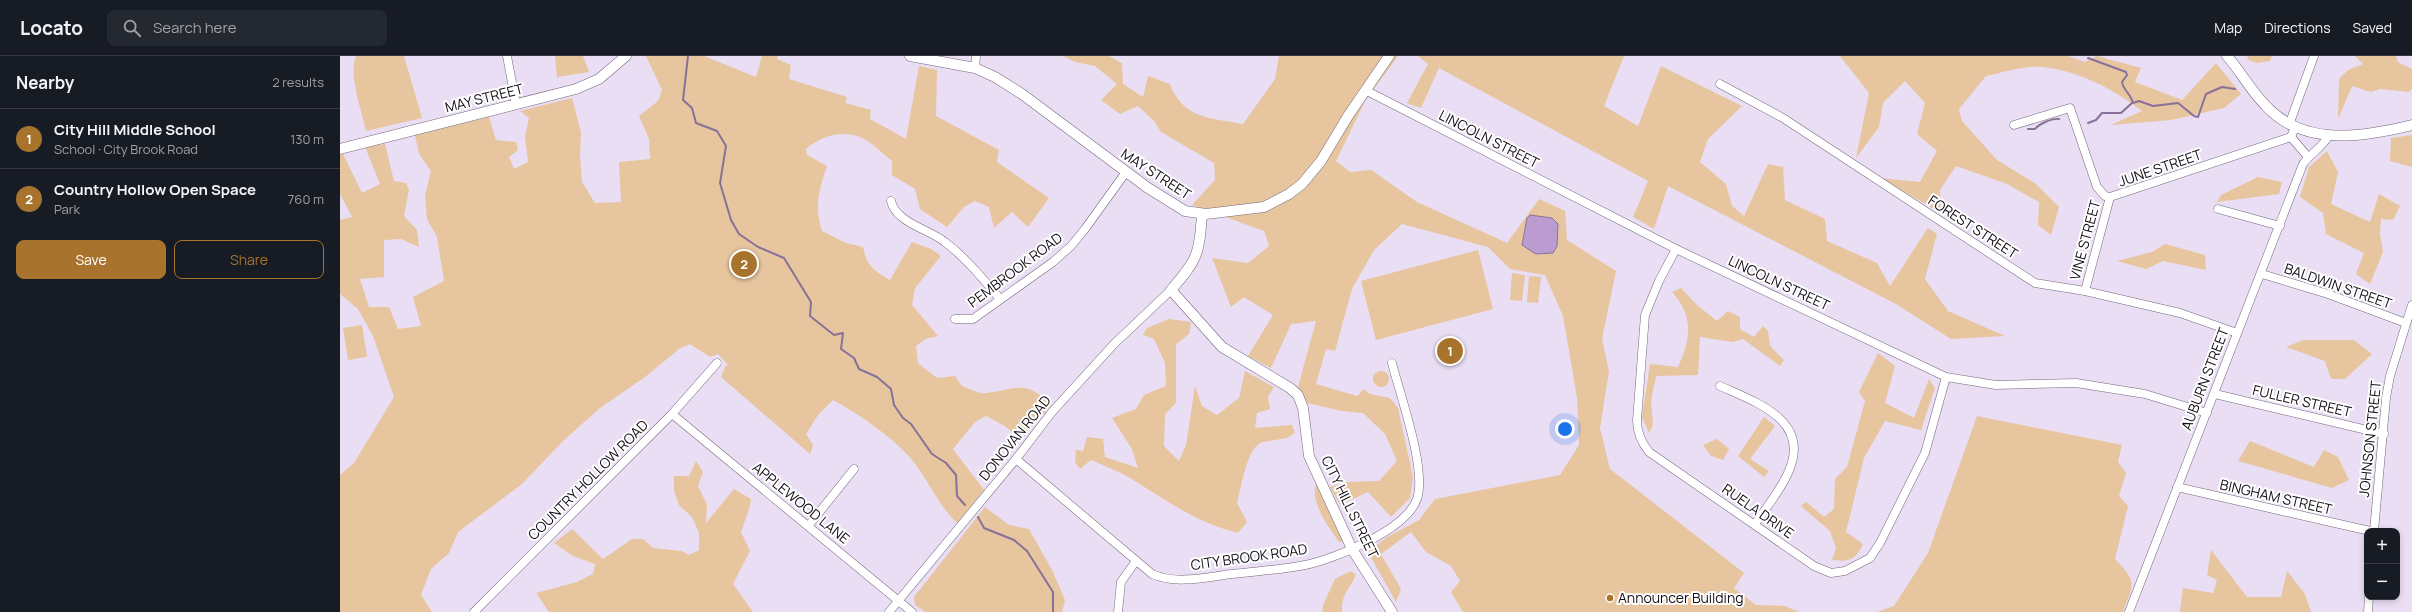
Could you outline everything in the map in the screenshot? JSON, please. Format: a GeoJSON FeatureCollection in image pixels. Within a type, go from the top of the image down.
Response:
{"type":"FeatureCollection","features":[{"type":"Feature","properties":{"kind":"street"},"geometry":{"type":"LineString","coordinates":[[508,56],[516,104]]}},
{"type":"Feature","properties":{"kind":"street","name":"MAY STREET"},"geometry":{"type":"LineString","coordinates":[[340,149],[587,86],[610,71],[626,56]]}},
{"type":"Feature","properties":{"kind":"street","name":"MAY STREET"},"geometry":{"type":"LineString","coordinates":[[910,56],[975,68],[995,77],[1017,90],[1126,172],[1185,211],[1202,214],[1264,207],[1289,194],[1316,168],[1365,90],[1389,56]]}},
{"type":"Feature","properties":{"kind":"street"},"geometry":{"type":"LineString","coordinates":[[975,68],[976,56]]}},
{"type":"Feature","properties":{"kind":"street"},"geometry":{"type":"LineString","coordinates":[[2226,56],[2264,105],[2292,126],[2329,135],[2366,134],[2412,125]]}},
{"type":"Feature","properties":{"kind":"street"},"geometry":{"type":"LineString","coordinates":[[2308,157],[2291,137],[2292,126],[2314,56]]}},
{"type":"Feature","properties":{"kind":"street","name":"FOREST STREET"},"geometry":{"type":"LineString","coordinates":[[1720,84],[1783,118],[2035,283],[2085,291],[2180,313],[2237,333]]}},
{"type":"Feature","properties":{"kind":"street","name":"LINCOLN STREET"},"geometry":{"type":"LineString","coordinates":[[1365,90],[1676,250],[1946,377],[1996,385],[2076,383],[2145,394],[2207,413]]}},
{"type":"Feature","properties":{"kind":"street","name":"JUNE STREET"},"geometry":{"type":"LineString","coordinates":[[2014,125],[2070,108],[2097,187],[2105,196],[2110,197],[2291,137]]}},
{"type":"Feature","properties":{"kind":"street","name":"AUBURN STREET"},"geometry":{"type":"LineString","coordinates":[[2129,612],[2177,487],[2215,394],[2237,333],[2262,274],[2303,164],[2308,157],[2325,142],[2329,135]]}},
{"type":"Feature","properties":{"kind":"street","name":"PEMBROOK ROAD"},"geometry":{"type":"LineString","coordinates":[[955,319],[973,318],[1053,262],[1071,246],[1126,172]]}},
{"type":"Feature","properties":{"kind":"street","name":"VINE STREET"},"geometry":{"type":"LineString","coordinates":[[2085,291],[2110,197]]}},
{"type":"Feature","properties":{"kind":"street"},"geometry":{"type":"LineString","coordinates":[[891,201],[896,212],[945,242],[969,264],[1000,299]]}},
{"type":"Feature","properties":{"kind":"street"},"geometry":{"type":"LineString","coordinates":[[2218,209],[2280,226]]}},
{"type":"Feature","properties":{"kind":"street"},"geometry":{"type":"LineString","coordinates":[[1171,290],[1191,268],[1196,259],[1201,236],[1202,214]]}},
{"type":"Feature","properties":{"kind":"street","name":"RUELA DRIVE"},"geometry":{"type":"LineString","coordinates":[[1676,250],[1659,281],[1645,315],[1637,420],[1639,436],[1649,452],[1814,566],[1831,573],[1845,571],[1870,558],[1880,542],[1925,453],[1946,377]]}},
{"type":"Feature","properties":{"kind":"street","name":"BALDWIN STREET"},"geometry":{"type":"LineString","coordinates":[[2262,274],[2328,294],[2406,323]]}},
{"type":"Feature","properties":{"kind":"street","name":"DONOVAN ROAD"},"geometry":{"type":"LineString","coordinates":[[889,612],[1016,459],[1052,412],[1114,344],[1171,290]]}},
{"type":"Feature","properties":{"kind":"street","name":"CITY HILL STREET"},"geometry":{"type":"LineString","coordinates":[[1171,290],[1222,347],[1290,388],[1298,395],[1303,408],[1309,456],[1352,549],[1392,612]]}},
{"type":"Feature","properties":{"kind":"street","name":"JOHNSON STREET"},"geometry":{"type":"LineString","coordinates":[[2374,528],[2390,376],[2412,305]]}},
{"type":"Feature","properties":{"kind":"street","name":"COUNTRY HOLLOW ROAD"},"geometry":{"type":"LineString","coordinates":[[474,612],[672,414],[718,363]]}},
{"type":"Feature","properties":{"kind":"street","name":"CITY BROOK ROAD"},"geometry":{"type":"LineString","coordinates":[[1016,459],[1152,574],[1164,579],[1186,579],[1306,565],[1352,549],[1401,520],[1416,501],[1419,489],[1418,465],[1392,363]]}},
{"type":"Feature","properties":{"kind":"street"},"geometry":{"type":"LineString","coordinates":[[1720,386],[1756,402],[1779,417],[1788,426],[1794,440],[1794,456],[1788,474],[1755,524]]}},
{"type":"Feature","properties":{"kind":"street","name":"FULLER STREET"},"geometry":{"type":"LineString","coordinates":[[2215,394],[2384,434]]}},
{"type":"Feature","properties":{"kind":"street","name":"APPLEWOOD LANE"},"geometry":{"type":"LineString","coordinates":[[672,414],[912,612]]}},
{"type":"Feature","properties":{"kind":"street"},"geometry":{"type":"LineString","coordinates":[[809,526],[854,469]]}},
{"type":"Feature","properties":{"kind":"street","name":"BINGHAM STREET"},"geometry":{"type":"LineString","coordinates":[[2177,487],[2364,530]]}},
{"type":"Feature","properties":{"kind":"street"},"geometry":{"type":"LineString","coordinates":[[1118,612],[1117,604],[1121,582],[1136,561]]}},
{"type":"Feature","properties":{"kind":"street"},"geometry":{"type":"LineString","coordinates":[[2368,612],[2369,600]]}},
{"type":"Feature","properties":{"kind":"shaded area"},"geometry":{"type":"Polygon","coordinates":[[[356,56],[404,56],[422,118],[366,131],[355,83],[354,64],[356,56]]]}},
{"type":"Feature","properties":{"kind":"shaded area"},"geometry":{"type":"Polygon","coordinates":[[[555,56],[583,56],[589,72],[557,77],[555,56]]]}},
{"type":"Feature","properties":{"kind":"shaded area"},"geometry":{"type":"Polygon","coordinates":[[[646,56],[704,56],[756,77],[762,56],[778,56],[777,59],[791,65],[789,79],[847,97],[845,103],[871,110],[870,119],[906,139],[919,66],[937,70],[936,116],[999,150],[997,162],[1049,198],[1028,227],[1012,212],[994,228],[989,207],[975,201],[964,207],[947,227],[920,209],[915,189],[892,175],[892,161],[877,148],[860,137],[838,134],[824,138],[806,149],[807,155],[827,166],[818,198],[818,214],[822,231],[846,243],[863,247],[867,259],[872,267],[890,280],[912,242],[931,249],[941,256],[915,288],[912,305],[938,336],[926,339],[916,346],[918,363],[937,378],[955,376],[962,386],[977,392],[997,392],[1014,388],[1027,389],[1034,391],[1052,405],[1020,439],[1005,426],[986,416],[975,422],[953,449],[984,490],[957,523],[942,506],[911,458],[878,429],[833,400],[818,415],[806,434],[813,445],[810,454],[721,377],[726,365],[729,366],[718,354],[710,357],[690,344],[679,349],[645,377],[600,408],[563,441],[522,484],[458,532],[449,553],[431,569],[421,595],[432,612],[340,612],[340,475],[354,463],[394,397],[373,336],[358,309],[340,294],[340,220],[352,217],[340,194],[340,155],[343,154],[362,193],[380,184],[365,147],[385,144],[394,181],[406,183],[409,190],[404,216],[417,230],[419,247],[401,239],[384,240],[384,277],[360,279],[369,307],[389,307],[398,329],[421,326],[413,297],[444,281],[437,237],[427,219],[425,196],[431,171],[419,154],[415,135],[489,117],[496,140],[516,142],[518,150],[509,157],[514,169],[528,162],[525,137],[529,118],[520,111],[572,98],[581,132],[580,157],[582,182],[595,203],[621,202],[619,162],[650,159],[649,139],[639,116],[658,101],[662,90],[646,56]]]}},
{"type":"Feature","properties":{"kind":"shaded area"},"geometry":{"type":"Polygon","coordinates":[[[1063,56],[1109,56],[1122,63],[1123,84],[1143,97],[1148,76],[1170,84],[1182,104],[1199,115],[1243,124],[1275,79],[1279,56],[1398,56],[1365,101],[1336,161],[1350,172],[1371,170],[1417,202],[1507,243],[1539,199],[1565,211],[1567,240],[1616,271],[1602,339],[1609,371],[1600,428],[1610,469],[1744,573],[1734,588],[1756,605],[1785,606],[1799,612],[1463,612],[1451,592],[1460,581],[1451,566],[1426,552],[1411,532],[1381,554],[1401,589],[1396,602],[1368,552],[1387,537],[1419,520],[1435,499],[1560,475],[1579,445],[1577,398],[1563,316],[1545,275],[1510,269],[1488,247],[1402,224],[1374,250],[1352,289],[1335,351],[1326,349],[1316,384],[1357,396],[1364,389],[1370,394],[1390,398],[1398,408],[1413,477],[1410,498],[1391,517],[1368,492],[1340,505],[1330,487],[1348,482],[1379,481],[1397,461],[1385,434],[1363,413],[1342,411],[1307,403],[1298,387],[1316,321],[1291,324],[1271,368],[1248,356],[1273,315],[1244,297],[1231,307],[1212,258],[1248,263],[1269,246],[1264,231],[1192,205],[1215,180],[1214,163],[1161,132],[1155,122],[1138,106],[1120,114],[1101,100],[1117,84],[1095,66],[1075,62],[1063,56]]]}},
{"type":"Feature","properties":{"kind":"shaded area"},"geometry":{"type":"Polygon","coordinates":[[[1418,56],[1624,56],[1604,106],[1638,126],[1661,66],[1742,106],[1708,139],[1700,162],[1726,184],[1732,206],[1744,216],[1768,164],[1783,167],[1785,200],[1825,219],[1827,241],[1877,263],[1890,286],[1928,228],[1937,234],[1925,279],[1948,311],[2005,336],[1951,339],[1896,304],[1668,186],[1654,229],[1633,217],[1648,181],[1439,68],[1421,108],[1407,103],[1428,64],[1418,56]]]}},
{"type":"Feature","properties":{"kind":"shaded area"},"geometry":{"type":"Polygon","coordinates":[[[1840,56],[2068,56],[2085,62],[2097,56],[2141,68],[2135,82],[2182,100],[2216,63],[2241,94],[2224,108],[2171,120],[2111,125],[2142,111],[2107,88],[2081,76],[2055,69],[2035,67],[2021,68],[1986,76],[1959,109],[1962,121],[1997,160],[2036,184],[2059,207],[2051,235],[2038,225],[2039,202],[2007,184],[1956,166],[1940,190],[1941,213],[1880,178],[1920,182],[1937,151],[1917,134],[1925,103],[1905,81],[1883,103],[1879,127],[1856,158],[1869,93],[1840,56]]]}},
{"type":"Feature","properties":{"kind":"shaded area"},"geometry":{"type":"Polygon","coordinates":[[[2248,56],[2272,56],[2270,61],[2256,63],[2247,59],[2248,56]]]}},
{"type":"Feature","properties":{"kind":"shaded area"},"geometry":{"type":"Polygon","coordinates":[[[2355,56],[2396,56],[2398,62],[2412,69],[2412,89],[2409,92],[2380,89],[2371,92],[2352,86],[2338,119],[2339,79],[2348,70],[2363,64],[2355,56]]]}},
{"type":"Feature","properties":{"kind":"shaded area"},"geometry":{"type":"Polygon","coordinates":[[[2412,135],[2412,167],[2390,161],[2391,138],[2412,135]]]}},
{"type":"Feature","properties":{"kind":"shaded area"},"geometry":{"type":"Polygon","coordinates":[[[2327,151],[2338,172],[2331,204],[2370,222],[2379,194],[2400,206],[2393,220],[2381,219],[2380,234],[2383,252],[2370,284],[2356,274],[2364,253],[2326,234],[2323,213],[2300,197],[2309,167],[2327,151]]]}},
{"type":"Feature","properties":{"kind":"shaded area"},"geometry":{"type":"Polygon","coordinates":[[[2258,177],[2282,182],[2279,194],[2217,202],[2221,195],[2258,177]]]}},
{"type":"Feature","properties":{"kind":"shaded area"},"geometry":{"type":"Polygon","coordinates":[[[1530,215],[1552,218],[1558,224],[1557,246],[1553,253],[1536,254],[1522,245],[1527,218],[1530,215]]]}},
{"type":"Feature","properties":{"kind":"shaded area"},"geometry":{"type":"Polygon","coordinates":[[[2165,244],[2205,255],[2206,270],[2163,261],[2146,269],[2117,261],[2152,252],[2165,244]]]}},
{"type":"Feature","properties":{"kind":"shaded area"},"geometry":{"type":"Polygon","coordinates":[[[1478,250],[1493,309],[1376,340],[1361,281],[1478,250]]]}},
{"type":"Feature","properties":{"kind":"shaded area"},"geometry":{"type":"Polygon","coordinates":[[[1512,273],[1525,275],[1522,301],[1510,300],[1512,273]]]}},
{"type":"Feature","properties":{"kind":"shaded area"},"geometry":{"type":"Polygon","coordinates":[[[1529,276],[1541,277],[1538,303],[1527,302],[1529,276]]]}},
{"type":"Feature","properties":{"kind":"shaded area"},"geometry":{"type":"Polygon","coordinates":[[[1681,288],[1697,305],[1717,321],[1728,311],[1740,317],[1740,329],[1754,337],[1763,326],[1768,331],[1770,346],[1784,360],[1780,366],[1743,339],[1733,342],[1700,337],[1698,375],[1656,376],[1651,401],[1653,425],[1649,433],[1642,417],[1650,364],[1678,367],[1686,347],[1688,337],[1687,319],[1679,301],[1672,292],[1681,288]]]}},
{"type":"Feature","properties":{"kind":"shaded area"},"geometry":{"type":"Polygon","coordinates":[[[1169,319],[1191,322],[1189,334],[1176,344],[1176,403],[1165,414],[1164,446],[1179,461],[1186,445],[1195,386],[1202,406],[1217,415],[1239,398],[1245,371],[1274,387],[1268,397],[1270,409],[1257,413],[1255,428],[1292,425],[1295,433],[1284,439],[1263,442],[1257,445],[1253,451],[1246,468],[1237,503],[1247,522],[1238,533],[1223,529],[1195,517],[1121,473],[1091,460],[1080,469],[1075,462],[1076,450],[1083,451],[1087,437],[1103,439],[1105,457],[1138,468],[1132,449],[1112,418],[1136,409],[1144,395],[1166,386],[1165,363],[1154,339],[1143,335],[1147,328],[1169,319]]]}},
{"type":"Feature","properties":{"kind":"shaded area"},"geometry":{"type":"Polygon","coordinates":[[[362,325],[367,357],[348,360],[343,328],[362,325]]]}},
{"type":"Feature","properties":{"kind":"shaded area"},"geometry":{"type":"Polygon","coordinates":[[[2303,340],[2354,340],[2372,354],[2345,379],[2331,379],[2325,361],[2286,347],[2303,340]]]}},
{"type":"Feature","properties":{"kind":"shaded area"},"geometry":{"type":"Polygon","coordinates":[[[1878,353],[1895,366],[1885,403],[1914,418],[1929,379],[1935,388],[1921,430],[1885,421],[1864,458],[1846,532],[1863,544],[1857,554],[1851,559],[1843,561],[1832,560],[1836,548],[1830,531],[1801,506],[1806,502],[1824,517],[1834,509],[1835,479],[1847,467],[1865,401],[1859,392],[1878,353]]]}},
{"type":"Feature","properties":{"kind":"shaded area"},"geometry":{"type":"Polygon","coordinates":[[[1378,371],[1384,371],[1389,376],[1387,385],[1384,387],[1378,387],[1373,382],[1373,376],[1378,371]]]}},
{"type":"Feature","properties":{"kind":"shaded area"},"geometry":{"type":"Polygon","coordinates":[[[1977,416],[2122,445],[2118,462],[2126,473],[2119,496],[2128,506],[2115,559],[2127,573],[2131,583],[2131,589],[2123,612],[1877,612],[1894,606],[1928,553],[1977,416]]]}},
{"type":"Feature","properties":{"kind":"shaded area"},"geometry":{"type":"Polygon","coordinates":[[[1764,417],[1775,426],[1750,459],[1769,471],[1764,477],[1738,456],[1764,417]]]}},
{"type":"Feature","properties":{"kind":"shaded area"},"geometry":{"type":"Polygon","coordinates":[[[1717,439],[1729,449],[1723,460],[1711,456],[1703,445],[1717,439]]]}},
{"type":"Feature","properties":{"kind":"shaded area"},"geometry":{"type":"Polygon","coordinates":[[[2250,441],[2314,467],[2324,450],[2338,457],[2349,480],[2332,488],[2238,461],[2250,441]]]}},
{"type":"Feature","properties":{"kind":"shaded area"},"geometry":{"type":"Polygon","coordinates":[[[696,461],[703,472],[698,486],[707,505],[706,523],[734,489],[751,499],[741,532],[750,551],[733,584],[753,612],[549,612],[536,593],[577,582],[593,574],[595,564],[573,556],[554,543],[572,529],[603,559],[632,539],[643,539],[653,548],[681,551],[689,555],[699,550],[699,533],[692,517],[679,505],[674,491],[674,476],[689,476],[696,461]]]}},
{"type":"Feature","properties":{"kind":"shaded area"},"geometry":{"type":"Polygon","coordinates":[[[1317,482],[1343,542],[1339,542],[1325,521],[1317,505],[1315,489],[1317,482]]]}},
{"type":"Feature","properties":{"kind":"shaded area"},"geometry":{"type":"Polygon","coordinates":[[[985,507],[1009,525],[1029,529],[1052,570],[1065,600],[1062,612],[925,612],[915,605],[914,597],[985,507]]]}},
{"type":"Feature","properties":{"kind":"shaded area"},"geometry":{"type":"Polygon","coordinates":[[[2211,550],[2247,597],[2281,597],[2287,571],[2305,594],[2311,612],[2180,612],[2183,588],[2213,593],[2217,580],[2207,575],[2211,550]]]}},
{"type":"Feature","properties":{"kind":"shaded area"},"geometry":{"type":"Polygon","coordinates":[[[1351,571],[1356,575],[1344,596],[1342,612],[1322,612],[1323,605],[1335,579],[1351,571]]]}},
{"type":"Feature","properties":{"kind":"waterway"},"geometry":{"type":"LineString","coordinates":[[688,56],[683,100],[692,108],[696,123],[717,131],[726,146],[720,183],[731,220],[739,234],[758,247],[784,258],[811,302],[810,316],[834,335],[843,333],[841,349],[854,358],[859,369],[877,377],[891,389],[894,405],[903,418],[911,424],[932,454],[946,463],[956,475],[957,496],[965,505]]}},
{"type":"Feature","properties":{"kind":"waterway"},"geometry":{"type":"LineString","coordinates":[[2088,58],[2126,72],[2127,75],[2122,82],[2133,103],[2139,101],[2153,106],[2178,103],[2194,116],[2198,117],[2206,94],[2222,87],[2235,89]]}},
{"type":"Feature","properties":{"kind":"waterway"},"geometry":{"type":"LineString","coordinates":[[2088,123],[2096,120],[2102,113],[2121,113],[2132,103]]}},
{"type":"Feature","properties":{"kind":"waterway"},"geometry":{"type":"LineString","coordinates":[[2028,129],[2035,129],[2039,125],[2053,119],[2059,119]]}},
{"type":"Feature","properties":{"kind":"waterway"},"geometry":{"type":"LineString","coordinates":[[978,517],[984,528],[1014,540],[1027,551],[1053,592],[1053,612]]}},
{"type":"Feature","properties":{"kind":"place","name":"Country Hollow Open Space"},"geometry":{"type":"Point","coordinates":[744,264]}},
{"type":"Feature","properties":{"kind":"place","name":"City Hill Middle School"},"geometry":{"type":"Point","coordinates":[1450,351]}},
{"type":"Feature","properties":{"kind":"place","name":"Announcer Building"},"geometry":{"type":"Point","coordinates":[1610,598]}}]}
